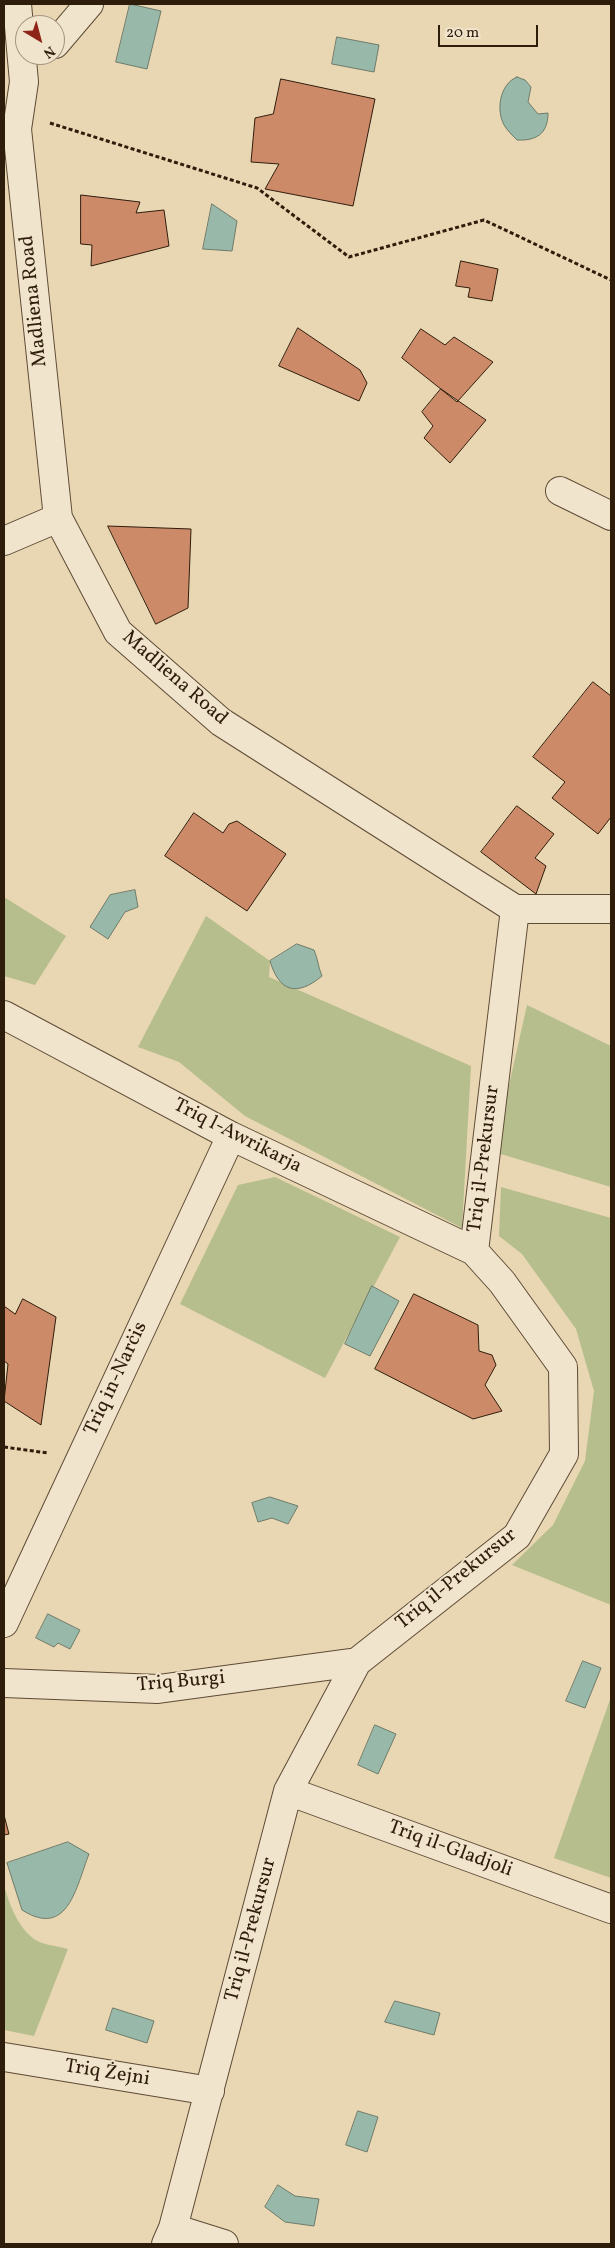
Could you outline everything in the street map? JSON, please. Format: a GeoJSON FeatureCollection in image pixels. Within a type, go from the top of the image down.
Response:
{"type":"FeatureCollection","features":[{"type":"Feature","properties":{"kind":"street","name":"Madliena Road"},"geometry":{"type":"LineString","coordinates":[[17,4],[24,82],[17,129],[58,518],[118,632],[221,722],[515,910]]}},
{"type":"Feature","properties":{"kind":"street"},"geometry":{"type":"LineString","coordinates":[[65,32],[89,4]]}},
{"type":"Feature","properties":{"kind":"street"},"geometry":{"type":"LineString","coordinates":[[24,82],[38,65]]}},
{"type":"Feature","properties":{"kind":"street"},"geometry":{"type":"LineString","coordinates":[[560,491],[611,516]]}},
{"type":"Feature","properties":{"kind":"street"},"geometry":{"type":"LineString","coordinates":[[4,540],[58,518]]}},
{"type":"Feature","properties":{"kind":"street"},"geometry":{"type":"LineString","coordinates":[[515,910],[611,909]]}},
{"type":"Feature","properties":{"kind":"street","name":"Triq il-Prekursur"},"geometry":{"type":"LineString","coordinates":[[170,2236],[288,1791],[357,1662],[517,1536],[564,1454],[563,1367],[502,1282],[474,1251],[515,910]]}},
{"type":"Feature","properties":{"kind":"street","name":"Triq l-Awrikarja"},"geometry":{"type":"LineString","coordinates":[[4,1015],[231,1136],[474,1251]]}},
{"type":"Feature","properties":{"kind":"street","name":"Triq in-Narċis"},"geometry":{"type":"LineString","coordinates":[[4,1623],[231,1136]]}},
{"type":"Feature","properties":{"kind":"street","name":"Triq Burgi"},"geometry":{"type":"LineString","coordinates":[[4,1683],[158,1689],[357,1662]]}},
{"type":"Feature","properties":{"kind":"street","name":"Triq il-Gladjoli"},"geometry":{"type":"LineString","coordinates":[[288,1791],[611,1910]]}},
{"type":"Feature","properties":{"kind":"street","name":"Triq Żejni"},"geometry":{"type":"LineString","coordinates":[[4,2057],[210,2091]]}},
{"type":"Feature","properties":{"kind":"street"},"geometry":{"type":"LineString","coordinates":[[170,2236],[224,2244]]}},
{"type":"Feature","properties":{"kind":"path"},"geometry":{"type":"LineString","coordinates":[[17,129],[53,123],[257,188],[350,257],[484,220],[611,280]]}},
{"type":"Feature","properties":{"kind":"path"},"geometry":{"type":"LineString","coordinates":[[4,1447],[81,1458]]}},
{"type":"Feature","properties":{"kind":"green space"},"geometry":{"type":"Polygon","coordinates":[[[4,897],[66,936],[35,985],[4,976],[4,897]]]}},
{"type":"Feature","properties":{"kind":"green space"},"geometry":{"type":"Polygon","coordinates":[[[206,916],[270,961],[269,977],[471,1066],[462,1228],[245,1116],[179,1062],[138,1047],[206,916]]]}},
{"type":"Feature","properties":{"kind":"green space"},"geometry":{"type":"Polygon","coordinates":[[[527,1005],[611,1046],[611,1187],[494,1152],[527,1005]]]}},
{"type":"Feature","properties":{"kind":"green space"},"geometry":{"type":"Polygon","coordinates":[[[275,1177],[400,1237],[325,1378],[180,1304],[238,1185],[275,1177]]]}},
{"type":"Feature","properties":{"kind":"green space"},"geometry":{"type":"Polygon","coordinates":[[[501,1187],[611,1218],[611,1605],[512,1565],[553,1525],[585,1461],[594,1391],[576,1329],[522,1254],[499,1236],[501,1187]]]}},
{"type":"Feature","properties":{"kind":"green space"},"geometry":{"type":"Polygon","coordinates":[[[611,1697],[611,1878],[554,1858],[611,1697]]]}},
{"type":"Feature","properties":{"kind":"green space"},"geometry":{"type":"Polygon","coordinates":[[[4,1885],[15,1915],[28,1934],[41,1943],[68,1949],[34,2036],[4,2030],[4,1885]]]}},
{"type":"Feature","properties":{"kind":"shaded area"},"geometry":{"type":"Polygon","coordinates":[[[130,4],[161,11],[147,69],[116,62],[130,4]]]}},
{"type":"Feature","properties":{"kind":"shaded area"},"geometry":{"type":"Polygon","coordinates":[[[337,37],[379,45],[374,72],[332,64],[337,37]]]}},
{"type":"Feature","properties":{"kind":"shaded area"},"geometry":{"type":"Polygon","coordinates":[[[517,77],[525,80],[531,87],[528,102],[538,114],[548,113],[546,126],[540,135],[524,140],[517,140],[506,128],[500,107],[506,86],[517,77]]]}},
{"type":"Feature","properties":{"kind":"shaded area"},"geometry":{"type":"Polygon","coordinates":[[[212,204],[237,221],[232,251],[203,249],[212,204]]]}},
{"type":"Feature","properties":{"kind":"shaded area"},"geometry":{"type":"Polygon","coordinates":[[[135,890],[138,907],[125,912],[108,939],[90,927],[110,895],[135,890]]]}},
{"type":"Feature","properties":{"kind":"shaded area"},"geometry":{"type":"Polygon","coordinates":[[[297,944],[314,950],[322,976],[313,983],[297,989],[284,985],[278,979],[270,961],[297,944]]]}},
{"type":"Feature","properties":{"kind":"shaded area"},"geometry":{"type":"Polygon","coordinates":[[[372,1286],[399,1301],[370,1356],[345,1344],[372,1286]]]}},
{"type":"Feature","properties":{"kind":"shaded area"},"geometry":{"type":"Polygon","coordinates":[[[270,1497],[298,1506],[288,1524],[272,1518],[258,1522],[252,1503],[270,1497]]]}},
{"type":"Feature","properties":{"kind":"shaded area"},"geometry":{"type":"Polygon","coordinates":[[[48,1614],[80,1630],[70,1649],[58,1643],[54,1647],[36,1638],[48,1614]]]}},
{"type":"Feature","properties":{"kind":"shaded area"},"geometry":{"type":"Polygon","coordinates":[[[583,1661],[601,1668],[585,1708],[566,1701],[583,1661]]]}},
{"type":"Feature","properties":{"kind":"shaded area"},"geometry":{"type":"Polygon","coordinates":[[[375,1725],[396,1734],[378,1774],[358,1765],[375,1725]]]}},
{"type":"Feature","properties":{"kind":"shaded area"},"geometry":{"type":"Polygon","coordinates":[[[68,1842],[89,1854],[80,1881],[68,1905],[60,1914],[50,1918],[38,1917],[22,1910],[7,1863],[68,1842]]]}},
{"type":"Feature","properties":{"kind":"shaded area"},"geometry":{"type":"Polygon","coordinates":[[[395,2001],[440,2013],[434,2035],[385,2022],[395,2001]]]}},
{"type":"Feature","properties":{"kind":"shaded area"},"geometry":{"type":"Polygon","coordinates":[[[113,2008],[154,2021],[147,2043],[106,2030],[113,2008]]]}},
{"type":"Feature","properties":{"kind":"shaded area"},"geometry":{"type":"Polygon","coordinates":[[[358,2111],[378,2117],[367,2152],[346,2145],[358,2111]]]}},
{"type":"Feature","properties":{"kind":"shaded area"},"geometry":{"type":"Polygon","coordinates":[[[278,2185],[295,2196],[319,2199],[314,2226],[285,2222],[265,2207],[278,2185]]]}},
{"type":"Feature","properties":{"kind":"building"},"geometry":{"type":"Polygon","coordinates":[[[281,79],[375,99],[353,206],[265,189],[279,164],[251,162],[255,118],[273,114],[281,79]]]}},
{"type":"Feature","properties":{"kind":"building"},"geometry":{"type":"Polygon","coordinates":[[[81,195],[140,202],[136,213],[164,210],[169,246],[91,266],[92,245],[81,244],[81,195]]]}},
{"type":"Feature","properties":{"kind":"building"},"geometry":{"type":"Polygon","coordinates":[[[461,261],[498,269],[492,301],[468,297],[470,288],[456,286],[461,261]]]}},
{"type":"Feature","properties":{"kind":"building"},"geometry":{"type":"Polygon","coordinates":[[[298,328],[360,370],[367,383],[359,401],[279,366],[298,328]]]}},
{"type":"Feature","properties":{"kind":"building"},"geometry":{"type":"Polygon","coordinates":[[[421,329],[445,345],[454,337],[493,362],[457,402],[402,358],[421,329]]]}},
{"type":"Feature","properties":{"kind":"building"},"geometry":{"type":"Polygon","coordinates":[[[441,389],[486,420],[450,463],[424,438],[433,426],[422,412],[441,389]]]}},
{"type":"Feature","properties":{"kind":"building"},"geometry":{"type":"Polygon","coordinates":[[[108,526],[191,529],[188,608],[156,624],[108,526]]]}},
{"type":"Feature","properties":{"kind":"building"},"geometry":{"type":"Polygon","coordinates":[[[593,682],[611,696],[611,817],[598,834],[552,798],[565,782],[533,757],[593,682]]]}},
{"type":"Feature","properties":{"kind":"building"},"geometry":{"type":"Polygon","coordinates":[[[517,806],[554,834],[535,858],[546,866],[536,894],[481,852],[517,806]]]}},
{"type":"Feature","properties":{"kind":"building"},"geometry":{"type":"Polygon","coordinates":[[[194,813],[223,833],[229,824],[237,821],[286,854],[247,911],[165,856],[194,813]]]}},
{"type":"Feature","properties":{"kind":"building"},"geometry":{"type":"Polygon","coordinates":[[[414,1294],[478,1325],[479,1351],[492,1355],[496,1365],[485,1385],[502,1411],[473,1419],[375,1369],[414,1294]]]}},
{"type":"Feature","properties":{"kind":"building"},"geometry":{"type":"Polygon","coordinates":[[[23,1299],[56,1317],[41,1425],[4,1401],[8,1364],[4,1361],[4,1306],[15,1314],[23,1299]]]}},
{"type":"Feature","properties":{"kind":"building"},"geometry":{"type":"Polygon","coordinates":[[[4,1815],[9,1834],[4,1835],[4,1815]]]}}]}
